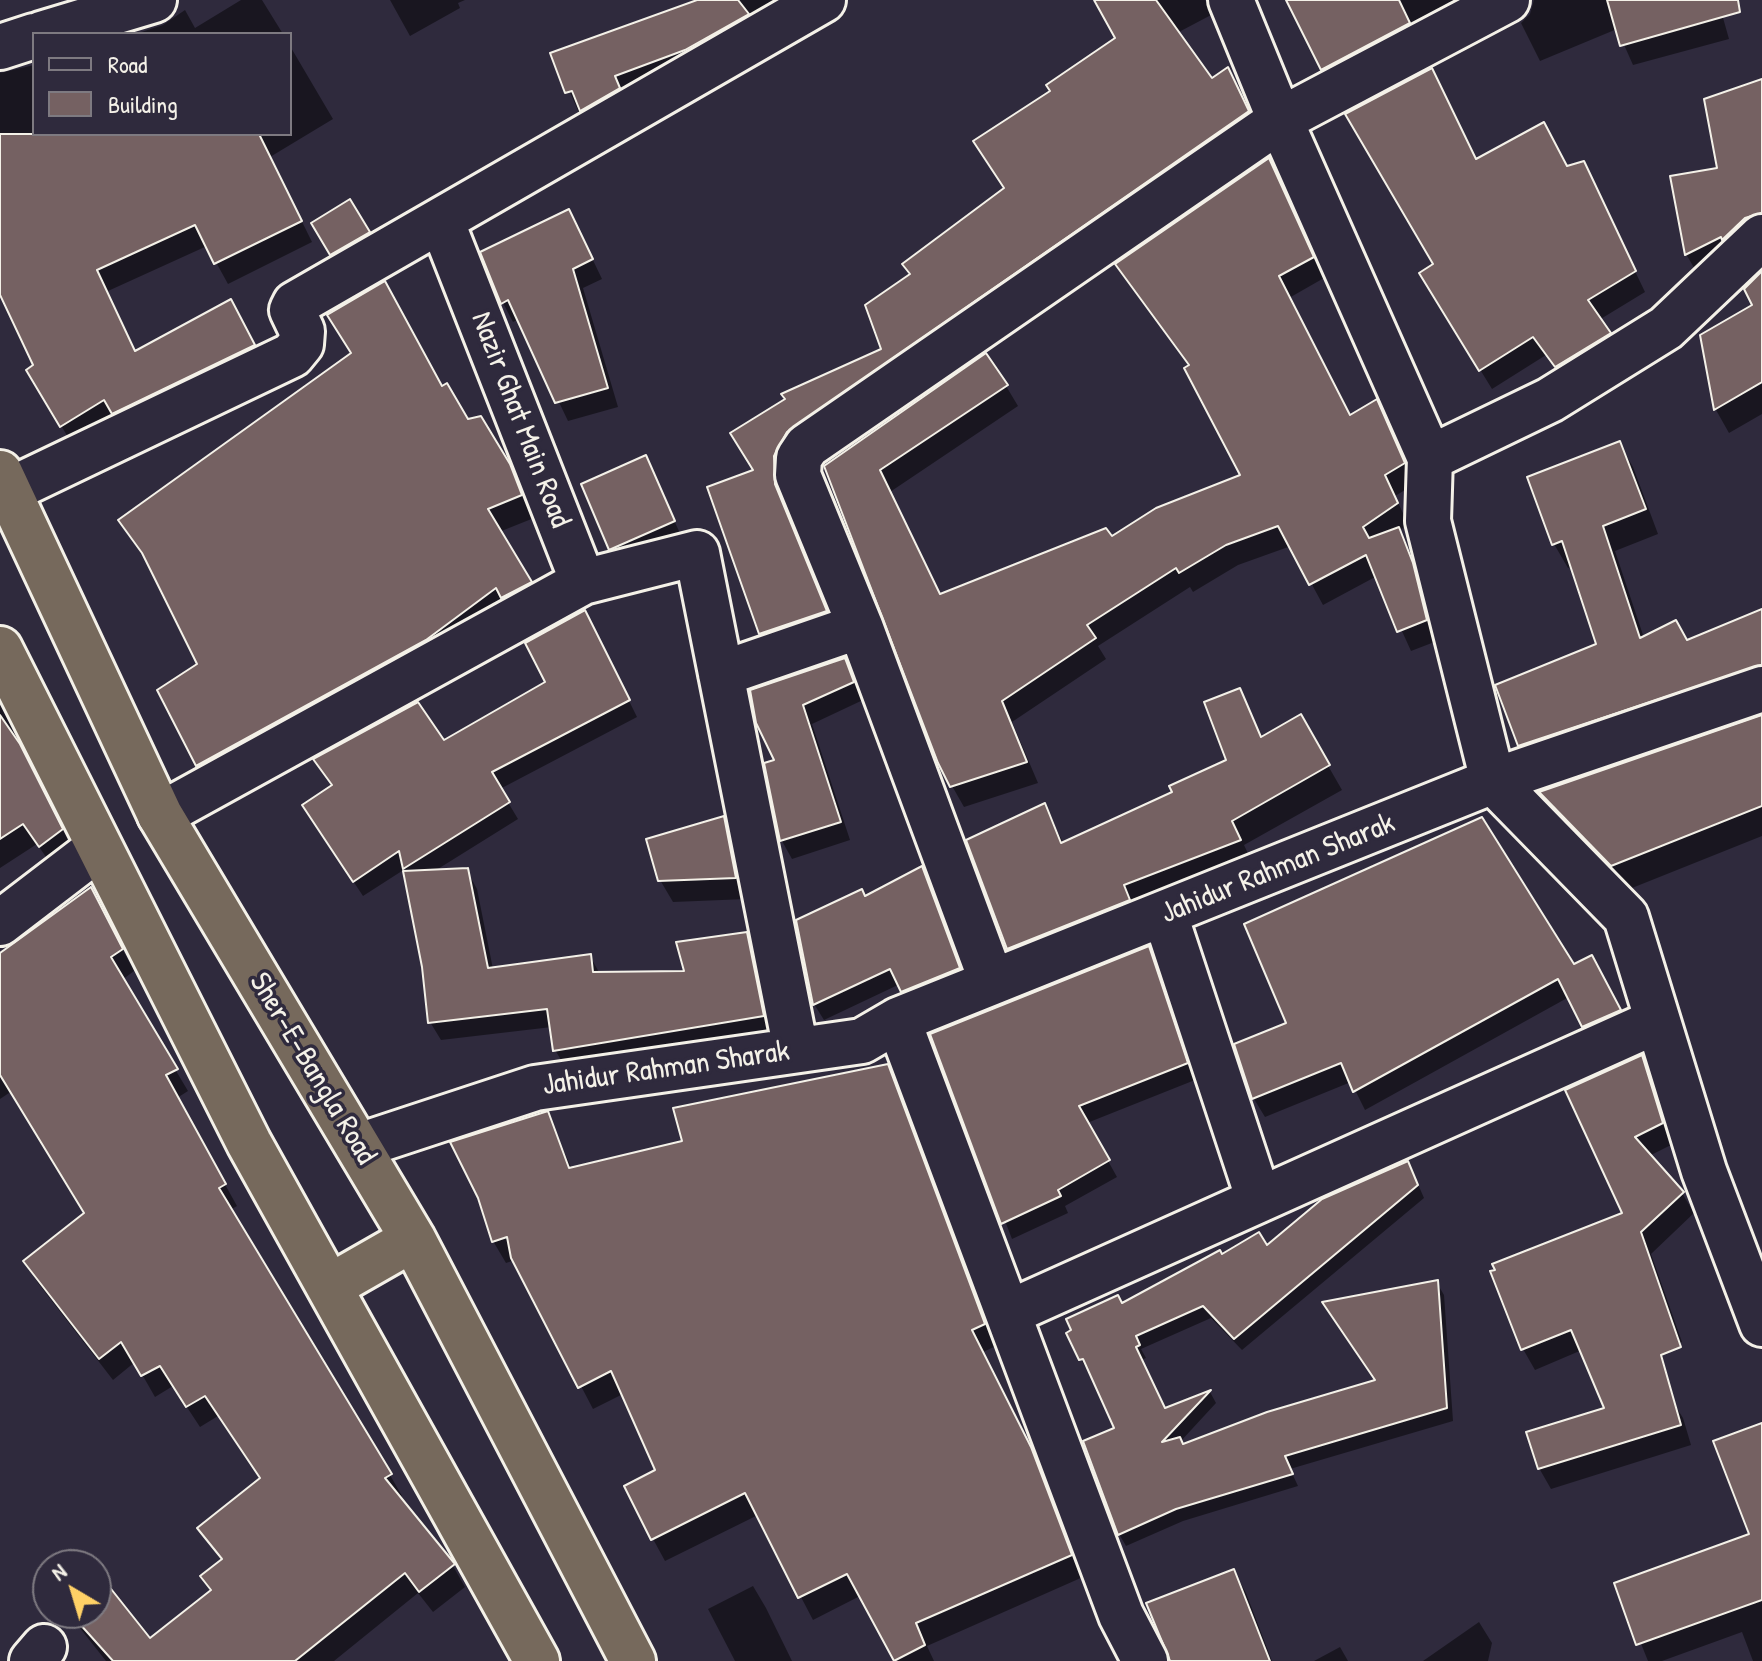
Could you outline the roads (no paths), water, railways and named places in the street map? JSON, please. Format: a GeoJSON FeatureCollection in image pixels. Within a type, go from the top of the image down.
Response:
{"type":"FeatureCollection","features":[{"type":"Feature","properties":{"kind":"highway","name":"Sher-E-Bangla Road"},"geometry":{"type":"LineString","coordinates":[[4,482],[160,815],[413,1239],[633,1661]]}},
{"type":"Feature","properties":{"kind":"highway"},"geometry":{"type":"LineString","coordinates":[[0,649],[249,1143],[537,1661]]}},
{"type":"Feature","properties":{"kind":"highway"},"geometry":{"type":"LineString","coordinates":[[329,1287],[413,1239]]}},
{"type":"Feature","properties":{"kind":"street"},"geometry":{"type":"LineString","coordinates":[[48,32],[154,0]]}},
{"type":"Feature","properties":{"kind":"street"},"geometry":{"type":"LineString","coordinates":[[4,482],[292,355],[301,344],[302,331],[292,310],[295,304],[823,0]]}},
{"type":"Feature","properties":{"kind":"street"},"geometry":{"type":"LineString","coordinates":[[1231,0],[1280,120],[1430,458],[1428,521],[1493,781],[1626,917],[1704,1171],[1762,1324]]}},
{"type":"Feature","properties":{"kind":"street"},"geometry":{"type":"LineString","coordinates":[[992,982],[860,626],[798,475],[799,458],[807,446],[1280,120],[1507,0]]}},
{"type":"Feature","properties":{"kind":"street"},"geometry":{"type":"LineString","coordinates":[[0,47],[32,37]]}},
{"type":"Feature","properties":{"kind":"street","name":"Nazir Ghat Main Road"},"geometry":{"type":"LineString","coordinates":[[441,220],[583,582]]}},
{"type":"Feature","properties":{"kind":"street"},"geometry":{"type":"LineString","coordinates":[[1430,458],[1550,400],[1666,328],[1762,237]]}},
{"type":"Feature","properties":{"kind":"street"},"geometry":{"type":"LineString","coordinates":[[160,815],[583,582],[697,553],[796,1050]]}},
{"type":"Feature","properties":{"kind":"street"},"geometry":{"type":"LineString","coordinates":[[721,674],[860,626]]}},
{"type":"Feature","properties":{"kind":"street","name":"Jahidur Rahman Sharak"},"geometry":{"type":"LineString","coordinates":[[359,1146],[535,1088],[862,1041],[898,1020],[1493,781],[1762,689]]}},
{"type":"Feature","properties":{"kind":"street"},"geometry":{"type":"LineString","coordinates":[[0,923],[98,848]]}},
{"type":"Feature","properties":{"kind":"street"},"geometry":{"type":"LineString","coordinates":[[1165,915],[1259,1200]]}},
{"type":"Feature","properties":{"kind":"street"},"geometry":{"type":"LineString","coordinates":[[898,1020],[1121,1615],[1145,1661]]}},
{"type":"Feature","properties":{"kind":"street"},"geometry":{"type":"LineString","coordinates":[[1008,1313],[1657,1021]]}}]}
